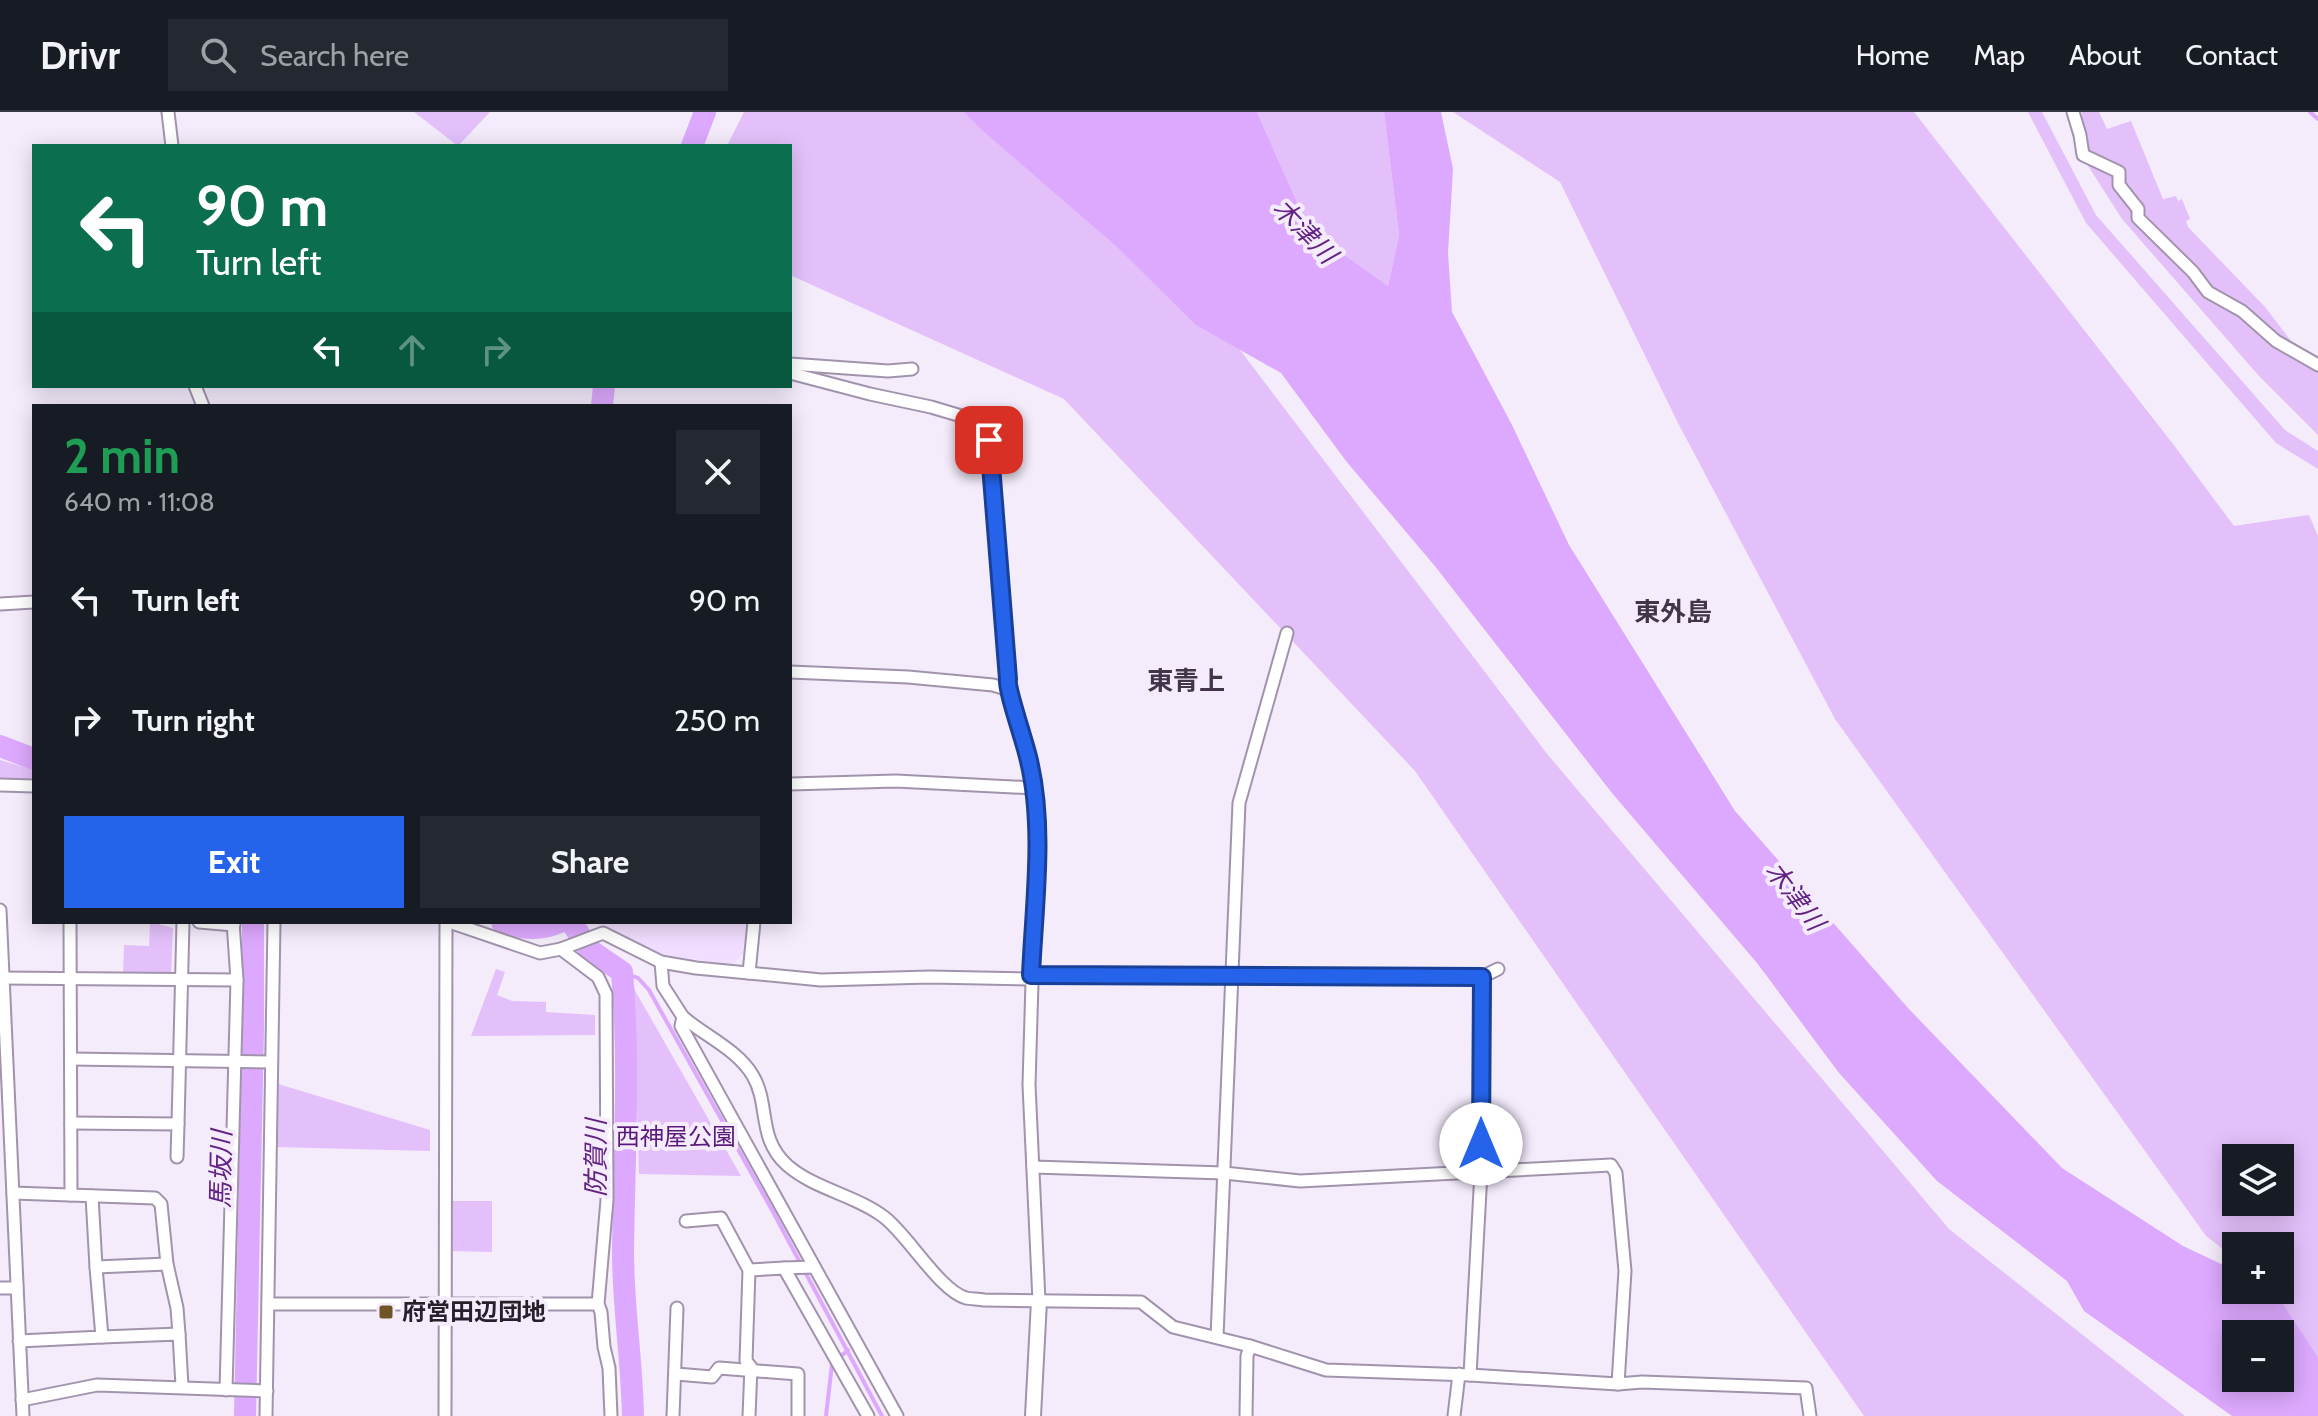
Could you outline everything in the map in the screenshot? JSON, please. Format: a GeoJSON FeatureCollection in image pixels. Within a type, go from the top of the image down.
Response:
{"type":"FeatureCollection","features":[{"type":"Feature","properties":{"kind":"street"},"geometry":{"type":"LineString","coordinates":[[168,112],[172,144]]}},
{"type":"Feature","properties":{"kind":"street"},"geometry":{"type":"LineString","coordinates":[[2073,112],[2083,155],[2119,172],[2119,185],[2138,209],[2138,218],[2193,272],[2208,292],[2242,311],[2276,341],[2318,365]]}},
{"type":"Feature","properties":{"kind":"street"},"geometry":{"type":"LineString","coordinates":[[792,364],[888,371],[912,369]]}},
{"type":"Feature","properties":{"kind":"street"},"geometry":{"type":"LineString","coordinates":[[792,374],[931,407],[968,418],[984,427],[989,440],[1008,679],[1006,689]]}},
{"type":"Feature","properties":{"kind":"street"},"geometry":{"type":"LineString","coordinates":[[0,604],[32,602]]}},
{"type":"Feature","properties":{"kind":"street"},"geometry":{"type":"LineString","coordinates":[[1217,1337],[1239,803],[1287,633]]}},
{"type":"Feature","properties":{"kind":"street"},"geometry":{"type":"LineString","coordinates":[[792,672],[908,677],[993,685],[1006,689],[1015,704],[1037,811],[1029,1085],[1039,1301],[1033,1416]]}},
{"type":"Feature","properties":{"kind":"street"},"geometry":{"type":"LineString","coordinates":[[792,784],[896,781],[1034,788]]}},
{"type":"Feature","properties":{"kind":"street"},"geometry":{"type":"LineString","coordinates":[[0,785],[32,786]]}},
{"type":"Feature","properties":{"kind":"street"},"geometry":{"type":"LineString","coordinates":[[0,910],[5,1153],[13,1193],[23,1416]]}},
{"type":"Feature","properties":{"kind":"street"},"geometry":{"type":"LineString","coordinates":[[70,924],[71,1195]]}},
{"type":"Feature","properties":{"kind":"street"},"geometry":{"type":"LineString","coordinates":[[177,1157],[183,924]]}},
{"type":"Feature","properties":{"kind":"street"},"geometry":{"type":"LineString","coordinates":[[231,1390],[239,1061],[234,924]]}},
{"type":"Feature","properties":{"kind":"street"},"geometry":{"type":"LineString","coordinates":[[266,1416],[266,1062],[274,924]]}},
{"type":"Feature","properties":{"kind":"street"},"geometry":{"type":"LineString","coordinates":[[445,1416],[447,924]]}},
{"type":"Feature","properties":{"kind":"street"},"geometry":{"type":"LineString","coordinates":[[453,924],[540,953],[603,933],[661,962],[821,980],[1231,974],[1482,977],[1498,969]]}},
{"type":"Feature","properties":{"kind":"street"},"geometry":{"type":"LineString","coordinates":[[749,973],[754,924]]}},
{"type":"Feature","properties":{"kind":"street"},"geometry":{"type":"LineString","coordinates":[[566,947],[598,977],[606,994],[607,1200],[598,1304],[609,1368],[611,1416]]}},
{"type":"Feature","properties":{"kind":"street"},"geometry":{"type":"LineString","coordinates":[[661,962],[663,986],[683,1017],[742,1061],[753,1075],[760,1092],[763,1122],[770,1143],[787,1165],[884,1217],[911,1243],[941,1280],[963,1298],[1141,1302],[1173,1327],[1250,1346],[1326,1370],[1618,1384],[1642,1382],[1806,1388],[1810,1416]]}},
{"type":"Feature","properties":{"kind":"street"},"geometry":{"type":"LineString","coordinates":[[1454,1416],[1465,1375],[1481,1172],[1482,977]]}},
{"type":"Feature","properties":{"kind":"street"},"geometry":{"type":"LineString","coordinates":[[1,978],[237,980]]}},
{"type":"Feature","properties":{"kind":"street"},"geometry":{"type":"LineString","coordinates":[[683,1017],[681,1026],[897,1416]]}},
{"type":"Feature","properties":{"kind":"street"},"geometry":{"type":"LineString","coordinates":[[71,1059],[266,1062]]}},
{"type":"Feature","properties":{"kind":"street"},"geometry":{"type":"LineString","coordinates":[[71,1123],[178,1124]]}},
{"type":"Feature","properties":{"kind":"street"},"geometry":{"type":"LineString","coordinates":[[1033,1167],[1224,1173],[1300,1181],[1611,1165],[1616,1173],[1625,1271],[1618,1384]]}},
{"type":"Feature","properties":{"kind":"street"},"geometry":{"type":"LineString","coordinates":[[13,1193],[155,1198],[161,1204],[167,1264],[177,1308],[182,1386]]}},
{"type":"Feature","properties":{"kind":"street"},"geometry":{"type":"LineString","coordinates":[[92,1196],[102,1337]]}},
{"type":"Feature","properties":{"kind":"street"},"geometry":{"type":"LineString","coordinates":[[686,1221],[721,1218],[749,1270],[746,1361],[751,1371],[749,1416]]}},
{"type":"Feature","properties":{"kind":"street"},"geometry":{"type":"LineString","coordinates":[[96,1267],[167,1264]]}},
{"type":"Feature","properties":{"kind":"street"},"geometry":{"type":"LineString","coordinates":[[749,1270],[814,1267]]}},
{"type":"Feature","properties":{"kind":"street"},"geometry":{"type":"LineString","coordinates":[[784,1268],[863,1413]]}},
{"type":"Feature","properties":{"kind":"street"},"geometry":{"type":"LineString","coordinates":[[0,1288],[17,1288]]}},
{"type":"Feature","properties":{"kind":"street"},"geometry":{"type":"LineString","coordinates":[[268,1304],[598,1304]]}},
{"type":"Feature","properties":{"kind":"street"},"geometry":{"type":"LineString","coordinates":[[673,1416],[677,1308]]}},
{"type":"Feature","properties":{"kind":"street"},"geometry":{"type":"LineString","coordinates":[[19,1341],[179,1334]]}},
{"type":"Feature","properties":{"kind":"street"},"geometry":{"type":"LineString","coordinates":[[1246,1416],[1247,1356],[1250,1346]]}},
{"type":"Feature","properties":{"kind":"street"},"geometry":{"type":"LineString","coordinates":[[676,1374],[712,1377],[719,1368],[798,1374],[798,1416]]}},
{"type":"Feature","properties":{"kind":"street"},"geometry":{"type":"LineString","coordinates":[[22,1400],[97,1385],[264,1391]]}},
{"type":"Feature","properties":{"kind":"shaded area"},"geometry":{"type":"Polygon","coordinates":[[[597,924],[747,924],[745,952],[732,965],[659,953],[597,924]]]}},
{"type":"Feature","properties":{"kind":"green space"},"geometry":{"type":"Polygon","coordinates":[[[414,112],[490,112],[460,144],[455,144],[414,112]]]}},
{"type":"Feature","properties":{"kind":"green space"},"geometry":{"type":"Polygon","coordinates":[[[744,112],[1059,112],[1548,755],[1949,1229],[2185,1416],[1864,1416],[1415,771],[1064,399],[792,276],[792,144],[728,144],[744,112]]]}},
{"type":"Feature","properties":{"kind":"green space"},"geometry":{"type":"Polygon","coordinates":[[[1257,112],[1384,112],[1399,235],[1388,286],[1309,231],[1257,112]]]}},
{"type":"Feature","properties":{"kind":"green space"},"geometry":{"type":"Polygon","coordinates":[[[1453,112],[1914,112],[2234,526],[2309,515],[2318,536],[2318,1357],[2283,1304],[2294,1304],[2294,1232],[2222,1232],[2222,1248],[2206,1236],[1835,719],[1678,423],[1560,182],[1453,112]]]}},
{"type":"Feature","properties":{"kind":"green space"},"geometry":{"type":"Polygon","coordinates":[[[2028,112],[2042,112],[2096,215],[2285,430],[2318,451],[2318,469],[2276,443],[2086,223],[2028,112]]]}},
{"type":"Feature","properties":{"kind":"green space"},"geometry":{"type":"Polygon","coordinates":[[[2082,112],[2099,112],[2107,129],[2131,121],[2163,199],[2176,196],[2178,201],[2182,199],[2190,219],[2186,221],[2188,227],[2265,307],[2304,358],[2318,368],[2318,435],[2259,376],[2122,219],[2083,158],[2082,112]]]}},
{"type":"Feature","properties":{"kind":"green space"},"geometry":{"type":"Polygon","coordinates":[[[0,760],[32,769],[32,783],[0,782],[0,760]]]}},
{"type":"Feature","properties":{"kind":"green space"},"geometry":{"type":"Polygon","coordinates":[[[150,924],[173,928],[171,976],[123,976],[124,945],[149,946],[150,924]]]}},
{"type":"Feature","properties":{"kind":"green space"},"geometry":{"type":"Polygon","coordinates":[[[496,969],[505,972],[497,995],[512,1001],[546,1002],[546,1012],[595,1015],[595,1035],[471,1036],[496,969]]]}},
{"type":"Feature","properties":{"kind":"green space","name":"西神屋公園"},"geometry":{"type":"Polygon","coordinates":[[[633,987],[741,1176],[639,1174],[633,987]]]}},
{"type":"Feature","properties":{"kind":"green space"},"geometry":{"type":"Polygon","coordinates":[[[275,1083],[430,1130],[430,1151],[274,1147],[275,1083]]]}},
{"type":"Feature","properties":{"kind":"green space"},"geometry":{"type":"Polygon","coordinates":[[[448,1201],[492,1201],[492,1252],[448,1251],[448,1201]]]}},
{"type":"Feature","properties":{"kind":"water","name":"木津川"},"geometry":{"type":"Polygon","coordinates":[[[964,112],[1257,112],[1309,230],[1388,286],[1399,235],[1384,112],[1441,112],[1453,169],[1448,253],[1452,312],[1512,425],[1569,545],[1735,811],[1908,1008],[2062,1168],[2183,1246],[2222,1264],[2222,1304],[2283,1304],[2294,1320],[2222,1320],[2222,1392],[2294,1392],[2294,1320],[2318,1357],[2318,1416],[2232,1416],[2084,1311],[2067,1281],[1937,1181],[1839,1073],[1757,963],[1612,793],[1434,565],[1346,461],[1281,373],[1196,325],[1116,246],[964,112]]]}},
{"type":"Feature","properties":{"kind":"waterway"},"geometry":{"type":"LineString","coordinates":[[693,144],[705,112]]}},
{"type":"Feature","properties":{"kind":"waterway"},"geometry":{"type":"LineString","coordinates":[[2310,112],[2318,119]]}},
{"type":"Feature","properties":{"kind":"waterway"},"geometry":{"type":"LineString","coordinates":[[602,404],[604,388]]}},
{"type":"Feature","properties":{"kind":"waterway","name":"防賀川"},"geometry":{"type":"LineString","coordinates":[[0,746],[32,758]]}},
{"type":"Feature","properties":{"kind":"waterway","name":"馬坂川"},"geometry":{"type":"LineString","coordinates":[[245,1416],[253,924]]}},
{"type":"Feature","properties":{"kind":"waterway","name":"防賀川"},"geometry":{"type":"LineString","coordinates":[[510,924],[531,928],[554,924]]}},
{"type":"Feature","properties":{"kind":"waterway","name":"防賀川"},"geometry":{"type":"LineString","coordinates":[[572,924],[590,950],[622,972],[626,1077],[623,1273],[633,1416]]}},
{"type":"Feature","properties":{"kind":"waterway"},"geometry":{"type":"LineString","coordinates":[[622,972],[638,978],[649,990],[882,1416]]}},
{"type":"Feature","properties":{"kind":"waterway"},"geometry":{"type":"LineString","coordinates":[[826,1416],[832,1364],[848,1350]]}},
{"type":"Feature","properties":{"kind":"place","name":"府営田辺団地"},"geometry":{"type":"Point","coordinates":[386,1312]}},
{"type":"Feature","properties":{"kind":"district","name":"東外島"},"geometry":{"type":"Point","coordinates":[1673,612]}},
{"type":"Feature","properties":{"kind":"district","name":"東青上"},"geometry":{"type":"Point","coordinates":[1186,681]}},
{"type":"Feature","properties":{"kind":"route"},"geometry":{"type":"LineString","coordinates":[[989,440],[1008,679],[1006,689],[1015,704],[1030,765],[1037,811],[1031,975],[1482,977],[1481,1144]]}}]}
